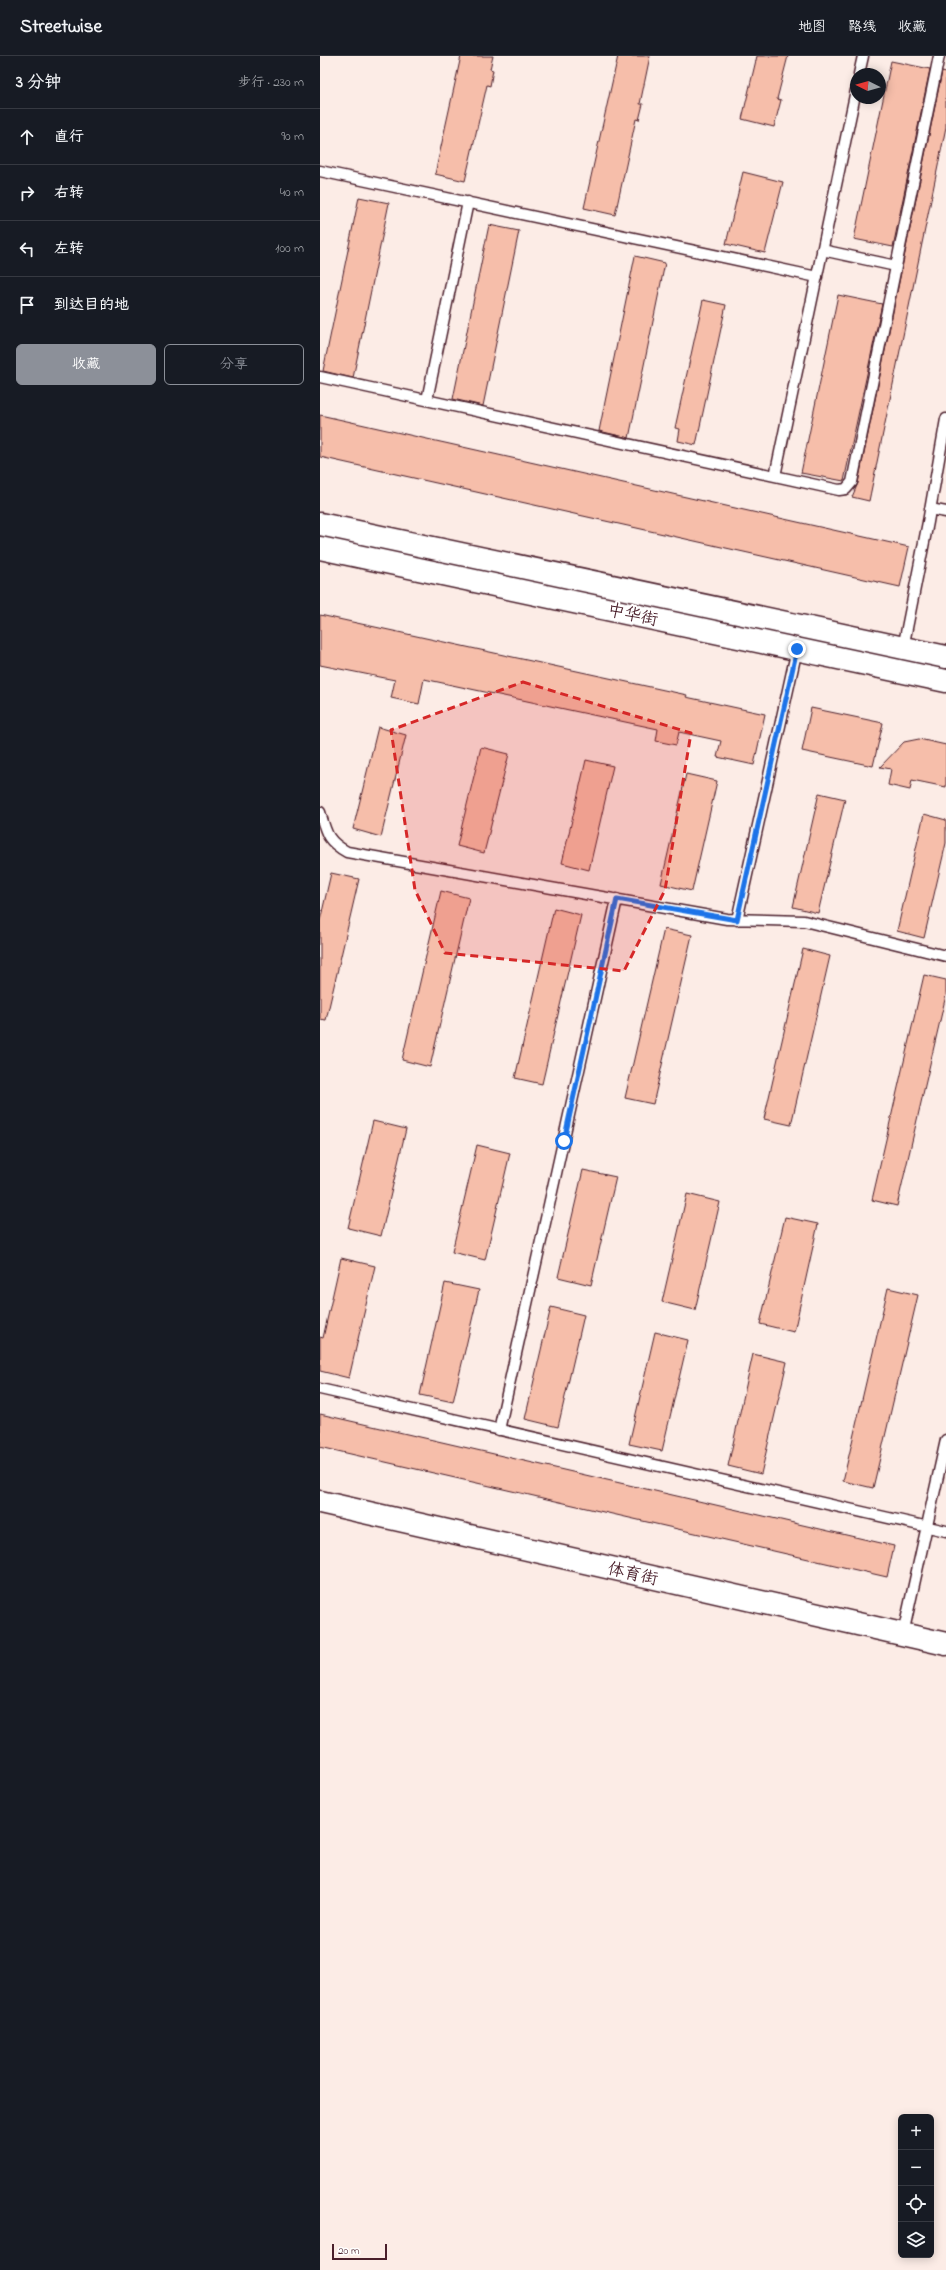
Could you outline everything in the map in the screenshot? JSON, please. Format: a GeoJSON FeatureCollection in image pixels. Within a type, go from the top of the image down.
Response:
{"type":"FeatureCollection","features":[{"type":"Feature","properties":{"kind":"main road","name":"中华街"},"geometry":{"type":"LineString","coordinates":[[320,524],[946,657]]}},
{"type":"Feature","properties":{"kind":"main road","name":"中华街"},"geometry":{"type":"LineString","coordinates":[[320,548],[946,681]]}},
{"type":"Feature","properties":{"kind":"main road","name":"体育街"},"geometry":{"type":"LineString","coordinates":[[320,1502],[946,1644]]}},
{"type":"Feature","properties":{"kind":"lane"},"geometry":{"type":"LineString","coordinates":[[860,68],[863,56]]}},
{"type":"Feature","properties":{"kind":"lane"},"geometry":{"type":"LineString","coordinates":[[320,378],[839,490],[846,489],[852,482],[939,56]]}},
{"type":"Feature","properties":{"kind":"lane"},"geometry":{"type":"LineString","coordinates":[[775,476],[853,104]]}},
{"type":"Feature","properties":{"kind":"lane"},"geometry":{"type":"LineString","coordinates":[[320,171],[817,277]]}},
{"type":"Feature","properties":{"kind":"lane"},"geometry":{"type":"LineString","coordinates":[[427,400],[468,202]]}},
{"type":"Feature","properties":{"kind":"lane"},"geometry":{"type":"LineString","coordinates":[[822,250],[896,266]]}},
{"type":"Feature","properties":{"kind":"lane"},"geometry":{"type":"LineString","coordinates":[[903,648],[946,419]]}},
{"type":"Feature","properties":{"kind":"lane"},"geometry":{"type":"LineString","coordinates":[[930,509],[946,512]]}},
{"type":"Feature","properties":{"kind":"lane"},"geometry":{"type":"LineString","coordinates":[[737,920],[797,649]]}},
{"type":"Feature","properties":{"kind":"lane"},"geometry":{"type":"LineString","coordinates":[[320,812],[327,836],[336,846],[348,852],[737,920],[804,921],[946,956]]}},
{"type":"Feature","properties":{"kind":"lane"},"geometry":{"type":"LineString","coordinates":[[499,1430],[617,899]]}},
{"type":"Feature","properties":{"kind":"lane"},"geometry":{"type":"LineString","coordinates":[[320,1389],[946,1531]]}},
{"type":"Feature","properties":{"kind":"lane"},"geometry":{"type":"LineString","coordinates":[[903,1634],[946,1440]]}},
{"type":"Feature","properties":{"kind":"highlighted area"},"geometry":{"type":"Polygon","coordinates":[[[523,682],[691,733],[665,890],[624,971],[445,953],[415,890],[391,730],[523,682]]]}},
{"type":"Feature","properties":{"kind":"building"},"geometry":{"type":"Polygon","coordinates":[[[461,56],[493,56],[490,69],[493,70],[490,86],[487,85],[465,181],[435,174],[461,56]]]}},
{"type":"Feature","properties":{"kind":"building"},"geometry":{"type":"Polygon","coordinates":[[[618,56],[650,56],[640,104],[643,104],[639,120],[636,119],[615,215],[584,208],[618,56]]]}},
{"type":"Feature","properties":{"kind":"building"},"geometry":{"type":"Polygon","coordinates":[[[757,56],[788,56],[777,99],[781,100],[774,127],[742,119],[757,56]]]}},
{"type":"Feature","properties":{"kind":"building"},"geometry":{"type":"Polygon","coordinates":[[[891,61],[930,69],[893,247],[854,239],[882,104],[886,104],[886,85],[891,61]]]}},
{"type":"Feature","properties":{"kind":"building"},"geometry":{"type":"Polygon","coordinates":[[[942,72],[946,73],[946,127],[869,501],[852,497],[858,483],[942,72]]]}},
{"type":"Feature","properties":{"kind":"building"},"geometry":{"type":"Polygon","coordinates":[[[743,172],[783,182],[765,253],[726,244],[743,172]]]}},
{"type":"Feature","properties":{"kind":"building"},"geometry":{"type":"Polygon","coordinates":[[[359,197],[389,203],[353,378],[323,371],[359,197]]]}},
{"type":"Feature","properties":{"kind":"building"},"geometry":{"type":"Polygon","coordinates":[[[489,225],[519,231],[483,406],[453,399],[489,225]]]}},
{"type":"Feature","properties":{"kind":"building"},"geometry":{"type":"Polygon","coordinates":[[[635,256],[665,263],[629,438],[599,431],[635,256]]]}},
{"type":"Feature","properties":{"kind":"building"},"geometry":{"type":"Polygon","coordinates":[[[838,295],[882,304],[844,481],[801,473],[838,295]]]}},
{"type":"Feature","properties":{"kind":"building"},"geometry":{"type":"Polygon","coordinates":[[[703,300],[726,305],[696,445],[678,441],[680,429],[675,428],[703,300]]]}},
{"type":"Feature","properties":{"kind":"building"},"geometry":{"type":"Polygon","coordinates":[[[320,415],[909,547],[900,587],[320,457],[320,415]]]}},
{"type":"Feature","properties":{"kind":"building"},"geometry":{"type":"Polygon","coordinates":[[[320,615],[687,695],[686,697],[765,714],[754,765],[717,757],[721,741],[679,732],[676,745],[656,741],[658,729],[424,679],[419,704],[391,698],[395,680],[320,665],[320,615]]]}},
{"type":"Feature","properties":{"kind":"building"},"geometry":{"type":"Polygon","coordinates":[[[811,708],[883,723],[873,766],[802,751],[811,708]]]}},
{"type":"Feature","properties":{"kind":"building"},"geometry":{"type":"Polygon","coordinates":[[[378,727],[406,735],[381,837],[353,829],[378,727]]]}},
{"type":"Feature","properties":{"kind":"building"},"geometry":{"type":"Polygon","coordinates":[[[919,739],[946,745],[946,787],[912,780],[910,790],[888,785],[891,769],[880,767],[904,742],[919,739]]]}},
{"type":"Feature","properties":{"kind":"building"},"geometry":{"type":"Polygon","coordinates":[[[481,747],[509,754],[484,853],[457,846],[481,747]]]}},
{"type":"Feature","properties":{"kind":"building"},"geometry":{"type":"Polygon","coordinates":[[[586,760],[613,766],[589,870],[562,863],[586,760]]]}},
{"type":"Feature","properties":{"kind":"building"},"geometry":{"type":"Polygon","coordinates":[[[686,774],[717,781],[692,891],[661,884],[686,774]]]}},
{"type":"Feature","properties":{"kind":"building"},"geometry":{"type":"Polygon","coordinates":[[[819,793],[845,799],[818,913],[793,907],[819,793]]]}},
{"type":"Feature","properties":{"kind":"building"},"geometry":{"type":"Polygon","coordinates":[[[924,814],[946,820],[946,843],[924,938],[897,931],[924,814]]]}},
{"type":"Feature","properties":{"kind":"building"},"geometry":{"type":"Polygon","coordinates":[[[331,873],[359,879],[326,1020],[320,1019],[320,921],[331,873]]]}},
{"type":"Feature","properties":{"kind":"building"},"geometry":{"type":"Polygon","coordinates":[[[441,891],[469,898],[430,1067],[402,1060],[441,891]]]}},
{"type":"Feature","properties":{"kind":"building"},"geometry":{"type":"Polygon","coordinates":[[[554,908],[581,915],[542,1084],[515,1078],[554,908]]]}},
{"type":"Feature","properties":{"kind":"building"},"geometry":{"type":"Polygon","coordinates":[[[664,929],[692,935],[653,1104],[625,1098],[664,929]]]}},
{"type":"Feature","properties":{"kind":"building"},"geometry":{"type":"Polygon","coordinates":[[[803,949],[830,956],[791,1125],[764,1119],[803,949]]]}},
{"type":"Feature","properties":{"kind":"building"},"geometry":{"type":"Polygon","coordinates":[[[924,975],[946,980],[946,995],[897,1206],[872,1200],[924,975]]]}},
{"type":"Feature","properties":{"kind":"building"},"geometry":{"type":"Polygon","coordinates":[[[373,1121],[406,1129],[381,1236],[348,1228],[373,1121]]]}},
{"type":"Feature","properties":{"kind":"building"},"geometry":{"type":"Polygon","coordinates":[[[477,1145],[510,1153],[485,1260],[452,1252],[477,1145]]]}},
{"type":"Feature","properties":{"kind":"building"},"geometry":{"type":"Polygon","coordinates":[[[583,1170],[616,1177],[591,1285],[558,1277],[583,1170]]]}},
{"type":"Feature","properties":{"kind":"building"},"geometry":{"type":"Polygon","coordinates":[[[687,1194],[720,1202],[695,1310],[662,1302],[687,1194]]]}},
{"type":"Feature","properties":{"kind":"building"},"geometry":{"type":"Polygon","coordinates":[[[785,1217],[818,1224],[794,1332],[760,1324],[785,1217]]]}},
{"type":"Feature","properties":{"kind":"building"},"geometry":{"type":"Polygon","coordinates":[[[341,1258],[375,1266],[349,1378],[320,1371],[320,1337],[323,1338],[341,1258]]]}},
{"type":"Feature","properties":{"kind":"building"},"geometry":{"type":"Polygon","coordinates":[[[445,1283],[479,1290],[453,1402],[420,1395],[445,1283]]]}},
{"type":"Feature","properties":{"kind":"building"},"geometry":{"type":"Polygon","coordinates":[[[888,1288],[918,1295],[873,1488],[843,1481],[888,1288]]]}},
{"type":"Feature","properties":{"kind":"building"},"geometry":{"type":"Polygon","coordinates":[[[551,1307],[584,1315],[558,1427],[525,1419],[551,1307]]]}},
{"type":"Feature","properties":{"kind":"building"},"geometry":{"type":"Polygon","coordinates":[[[655,1332],[688,1340],[662,1451],[629,1444],[655,1332]]]}},
{"type":"Feature","properties":{"kind":"building"},"geometry":{"type":"Polygon","coordinates":[[[753,1354],[787,1362],[761,1474],[728,1466],[753,1354]]]}},
{"type":"Feature","properties":{"kind":"building"},"geometry":{"type":"Polygon","coordinates":[[[320,1414],[894,1546],[887,1577],[320,1447],[320,1414]]]}},
{"type":"Feature","properties":{"kind":"route"},"geometry":{"type":"LineString","coordinates":[[564,1141],[617,899],[737,920],[797,649]]}}]}
